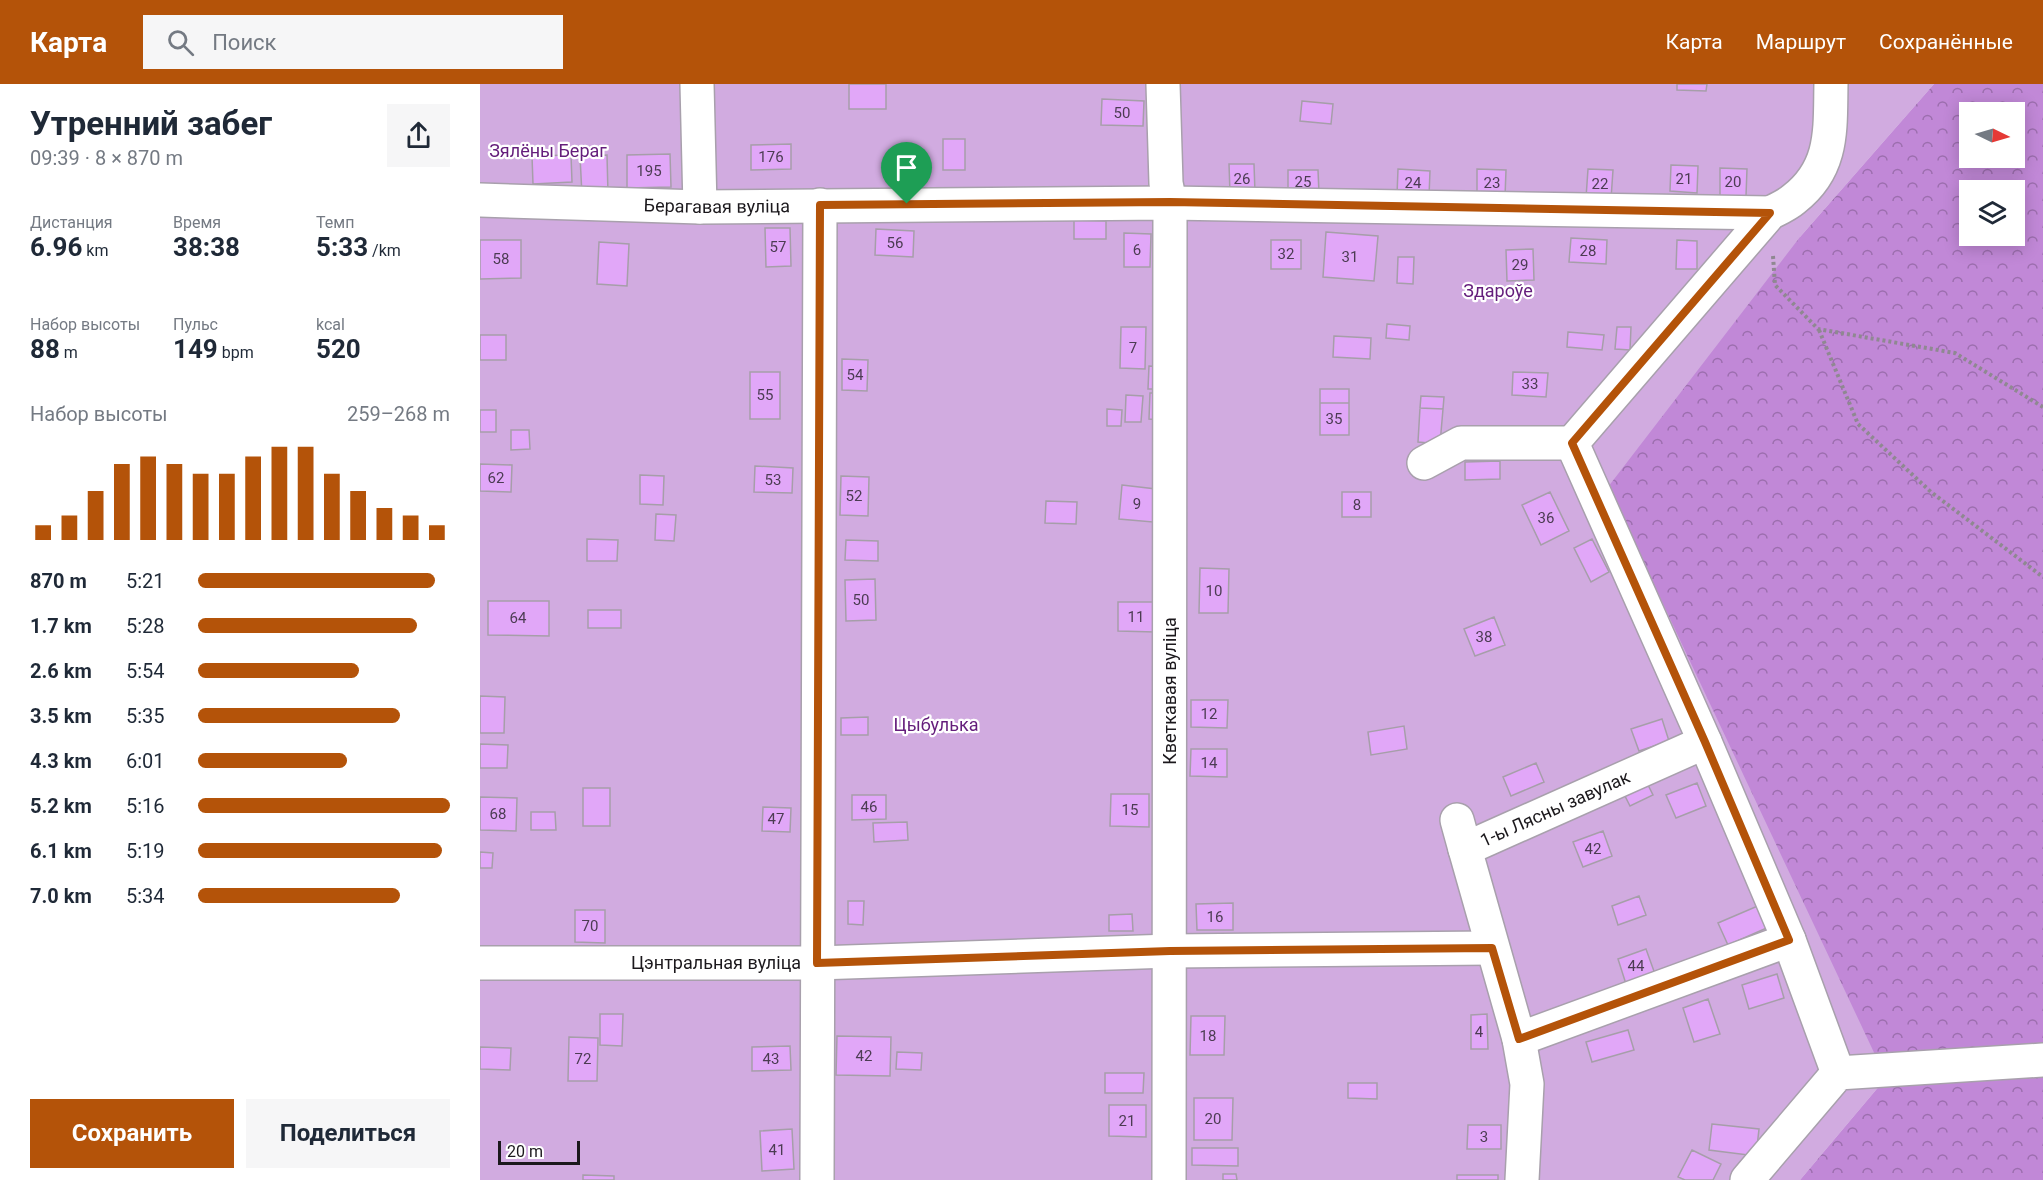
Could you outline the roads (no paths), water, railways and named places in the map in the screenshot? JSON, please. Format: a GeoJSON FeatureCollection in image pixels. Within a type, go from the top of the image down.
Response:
{"type":"FeatureCollection","features":[{"type":"Feature","properties":{"kind":"lane"},"geometry":{"type":"LineString","coordinates":[[697,84],[700,207]]}},
{"type":"Feature","properties":{"kind":"lane","name":"Кветкавая вуліца"},"geometry":{"type":"LineString","coordinates":[[1163,84],[1167,183],[1170,202],[1169,1180]]}},
{"type":"Feature","properties":{"kind":"lane"},"geometry":{"type":"LineString","coordinates":[[1424,463],[1461,444],[1572,443],[1770,213],[1795,199],[1817,175],[1830,142],[1831,84]]}},
{"type":"Feature","properties":{"kind":"lane","name":"Берагавая вуліца"},"geometry":{"type":"LineString","coordinates":[[480,200],[700,207],[1170,202],[1770,213]]}},
{"type":"Feature","properties":{"kind":"lane"},"geometry":{"type":"LineString","coordinates":[[817,1180],[820,205]]}},
{"type":"Feature","properties":{"kind":"lane"},"geometry":{"type":"LineString","coordinates":[[1572,443],[1705,742],[1789,940],[1838,1073]]}},
{"type":"Feature","properties":{"kind":"lane","name":"1-ы Лясны завулак"},"geometry":{"type":"LineString","coordinates":[[1522,1180],[1527,1084],[1519,1039],[1461,834],[1705,742]]}},
{"type":"Feature","properties":{"kind":"lane"},"geometry":{"type":"LineString","coordinates":[[1519,1039],[1789,940]]}},
{"type":"Feature","properties":{"kind":"lane","name":"Цэнтральная вуліца"},"geometry":{"type":"LineString","coordinates":[[480,963],[817,963],[1170,951],[1492,948]]}},
{"type":"Feature","properties":{"kind":"lane"},"geometry":{"type":"LineString","coordinates":[[1747,1180],[1838,1073],[2043,1060]]}},
{"type":"Feature","properties":{"kind":"park label","name":"Зялёны Бераг"},"geometry":{"type":"Point","coordinates":[548,151]}},
{"type":"Feature","properties":{"kind":"park label","name":"Здароўе"},"geometry":{"type":"Point","coordinates":[1498,291]}},
{"type":"Feature","properties":{"kind":"park label","name":"Цыбулька"},"geometry":{"type":"Point","coordinates":[936,725]}}]}
